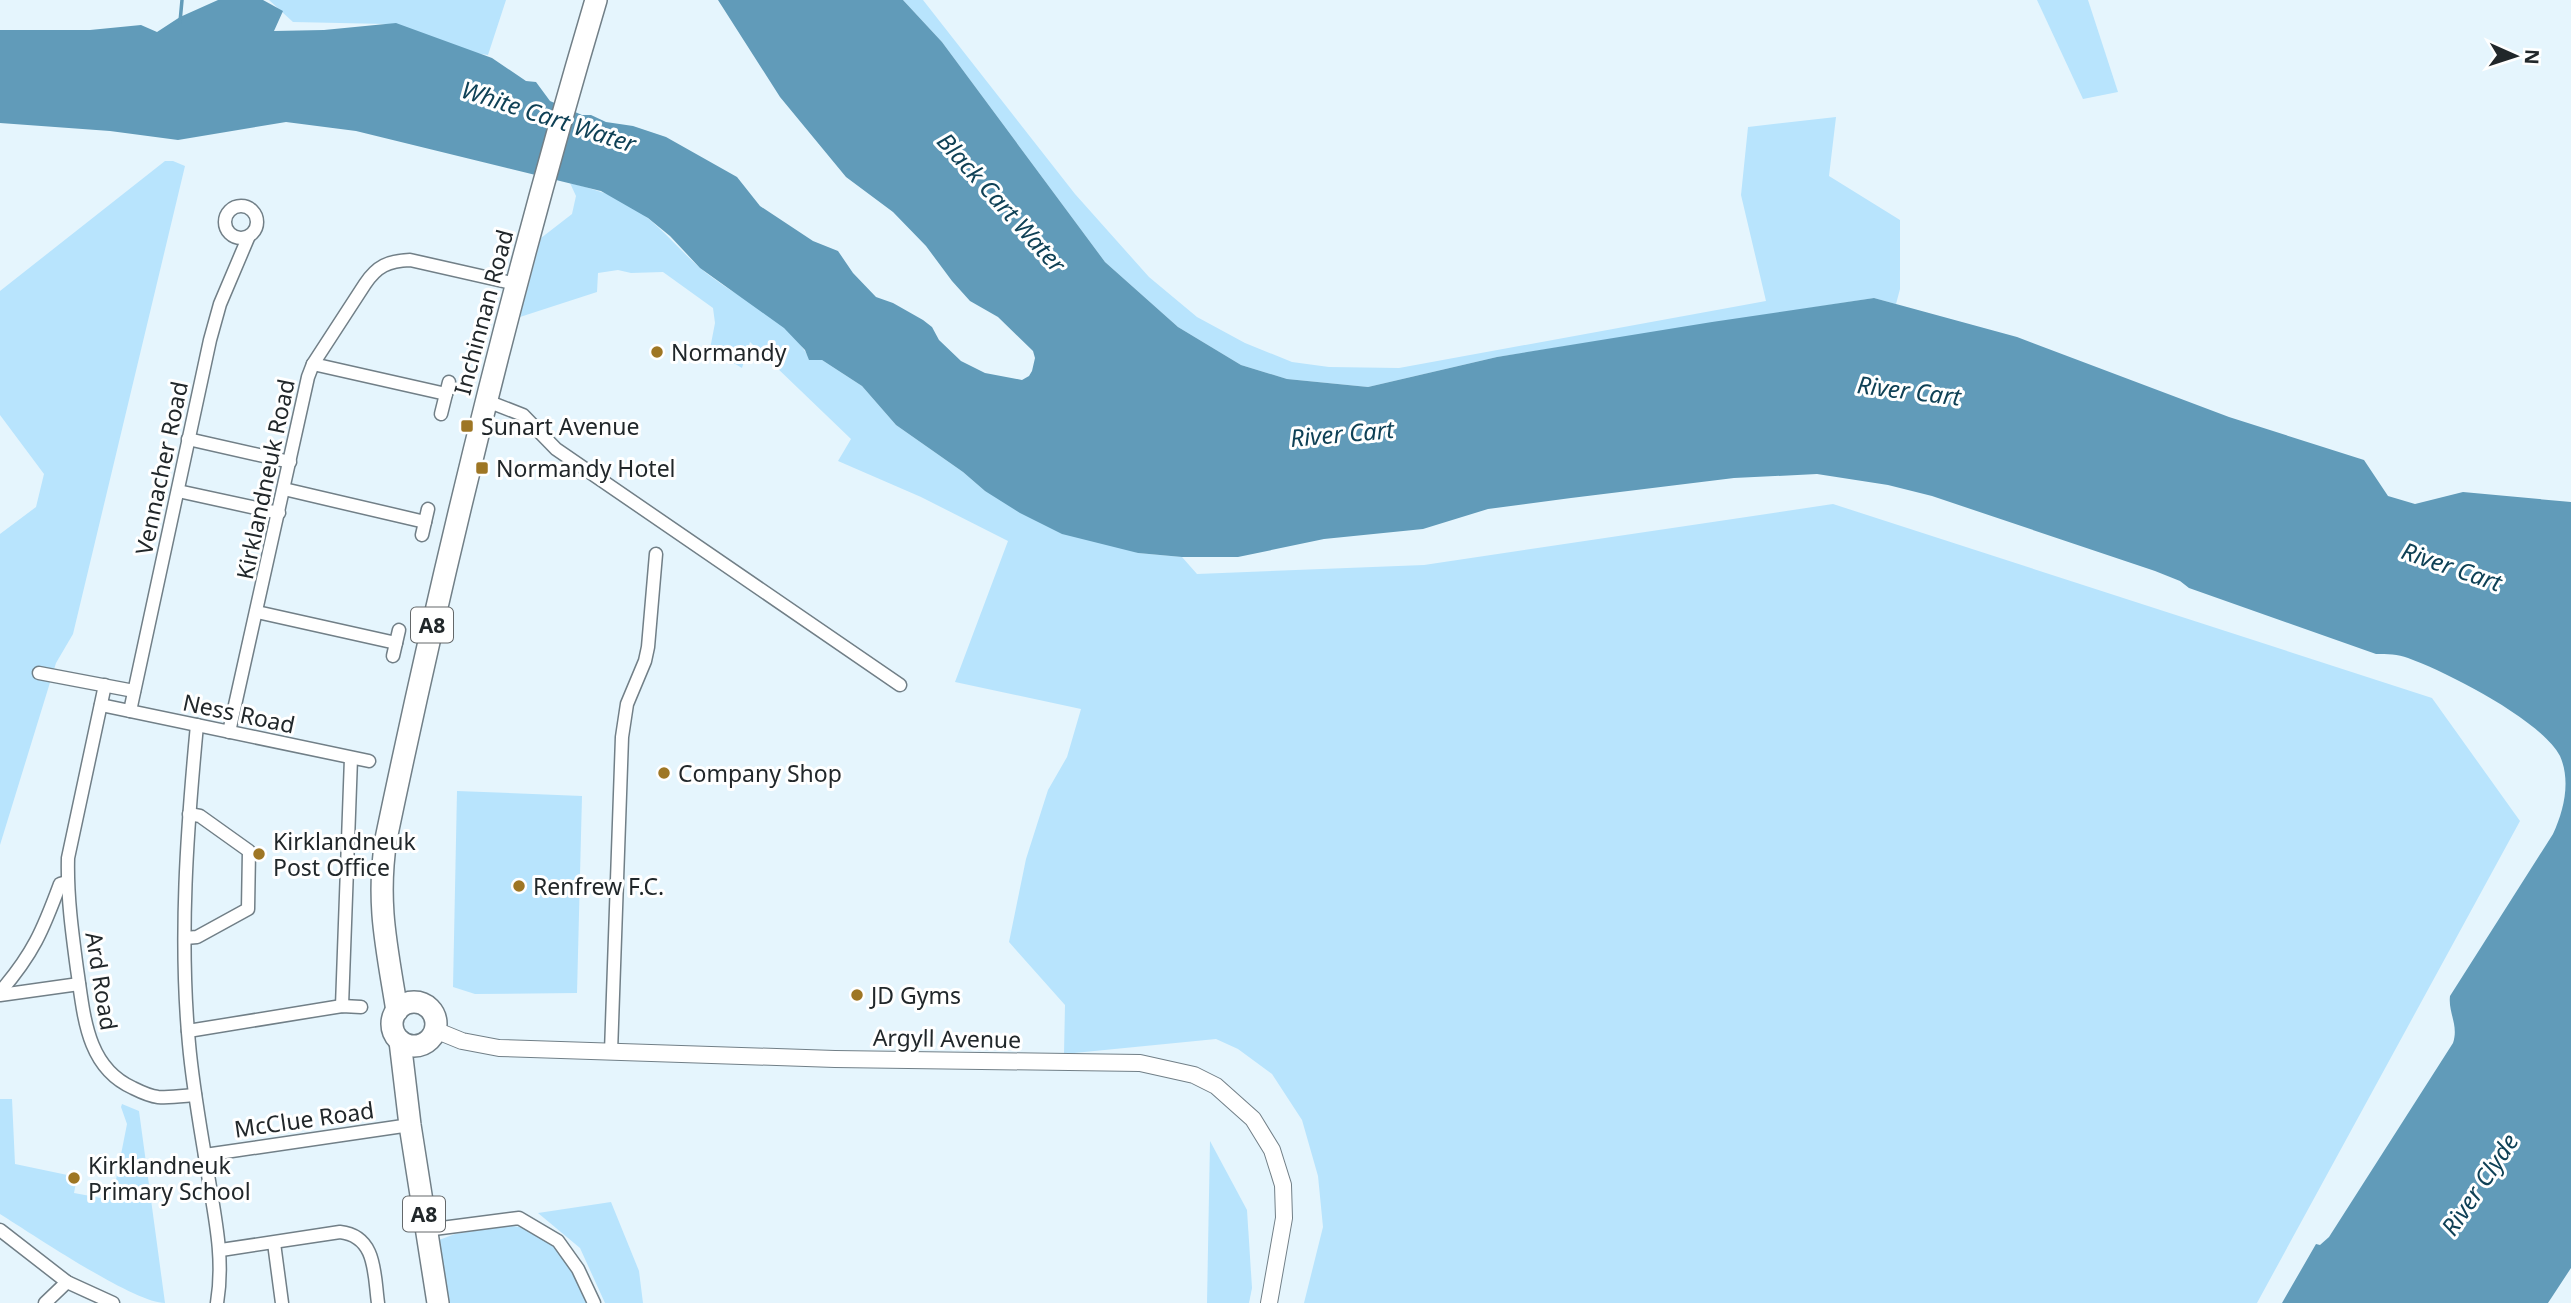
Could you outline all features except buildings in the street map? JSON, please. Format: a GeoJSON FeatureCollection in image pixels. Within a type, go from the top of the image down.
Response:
{"type":"FeatureCollection","features":[{"type":"Feature","properties":{"kind":"main road","name":"Inchinnan Road"},"geometry":{"type":"LineString","coordinates":[[405,1007],[391,971],[384,937],[381,901],[386,839],[426,649],[516,284],[596,0]]}},
{"type":"Feature","properties":{"kind":"main road"},"geometry":{"type":"LineString","coordinates":[[420,1003],[435,1017],[435,1030],[425,1043],[408,1043],[393,1030],[393,1023],[405,1007],[420,1003]]}},
{"type":"Feature","properties":{"kind":"main road","name":"A8"},"geometry":{"type":"LineString","coordinates":[[408,1043],[405,1066],[410,1125],[438,1303]]}},
{"type":"Feature","properties":{"kind":"street","name":"Vennacher Road"},"geometry":{"type":"LineString","coordinates":[[130,710],[220,304],[248,238]]}},
{"type":"Feature","properties":{"kind":"street","name":"Kirklandneuk Road"},"geometry":{"type":"LineString","coordinates":[[229,732],[313,364],[365,284],[384,264],[410,261],[516,284]]}},
{"type":"Feature","properties":{"kind":"street"},"geometry":{"type":"LineString","coordinates":[[313,364],[448,388],[441,414]]}},
{"type":"Feature","properties":{"kind":"street"},"geometry":{"type":"LineString","coordinates":[[487,401],[523,415],[556,449],[900,685]]}},
{"type":"Feature","properties":{"kind":"street"},"geometry":{"type":"LineString","coordinates":[[188,439],[290,462]]}},
{"type":"Feature","properties":{"kind":"street"},"geometry":{"type":"LineString","coordinates":[[284,489],[425,522]]}},
{"type":"Feature","properties":{"kind":"street"},"geometry":{"type":"LineString","coordinates":[[178,491],[279,513]]}},
{"type":"Feature","properties":{"kind":"street"},"geometry":{"type":"LineString","coordinates":[[611,1052],[622,737],[627,705],[645,662],[648,647],[656,554]]}},
{"type":"Feature","properties":{"kind":"street"},"geometry":{"type":"LineString","coordinates":[[257,612],[395,649],[399,630]]}},
{"type":"Feature","properties":{"kind":"street"},"geometry":{"type":"LineString","coordinates":[[39,673],[134,691]]}},
{"type":"Feature","properties":{"kind":"street","name":"Ard Road"},"geometry":{"type":"LineString","coordinates":[[105,685],[69,844],[67,882],[79,984],[92,1046],[95,1056],[122,1084],[150,1096],[195,1095]]}},
{"type":"Feature","properties":{"kind":"street","name":"Ness Road"},"geometry":{"type":"LineString","coordinates":[[101,705],[369,761]]}},
{"type":"Feature","properties":{"kind":"street"},"geometry":{"type":"LineString","coordinates":[[197,725],[189,814],[185,938],[188,1031],[195,1095],[221,1250],[217,1303]]}},
{"type":"Feature","properties":{"kind":"street"},"geometry":{"type":"LineString","coordinates":[[342,1006],[351,758]]}},
{"type":"Feature","properties":{"kind":"street"},"geometry":{"type":"LineString","coordinates":[[185,938],[197,937],[247,909],[248,886],[249,851],[200,816],[189,814]]}},
{"type":"Feature","properties":{"kind":"street","name":"Ard Road"},"geometry":{"type":"LineString","coordinates":[[0,993],[24,965],[37,941],[60,884],[67,882]]}},
{"type":"Feature","properties":{"kind":"street"},"geometry":{"type":"LineString","coordinates":[[0,993],[79,984]]}},
{"type":"Feature","properties":{"kind":"street"},"geometry":{"type":"LineString","coordinates":[[188,1031],[342,1006],[361,1007]]}},
{"type":"Feature","properties":{"kind":"street","name":"Argyll Avenue"},"geometry":{"type":"LineString","coordinates":[[435,1030],[462,1041],[499,1048],[848,1059],[1139,1063],[1194,1075],[1216,1086],[1253,1119],[1272,1150],[1283,1185],[1284,1218],[1269,1303]]}},
{"type":"Feature","properties":{"kind":"street","name":"McClue Road"},"geometry":{"type":"LineString","coordinates":[[205,1155],[410,1125]]}},
{"type":"Feature","properties":{"kind":"street"},"geometry":{"type":"LineString","coordinates":[[426,1230],[519,1218],[558,1241],[578,1269],[594,1303]]}},
{"type":"Feature","properties":{"kind":"street"},"geometry":{"type":"LineString","coordinates":[[0,1230],[67,1282],[113,1303]]}},
{"type":"Feature","properties":{"kind":"street"},"geometry":{"type":"LineString","coordinates":[[221,1250],[348,1233],[370,1250],[378,1303]]}},
{"type":"Feature","properties":{"kind":"street"},"geometry":{"type":"LineString","coordinates":[[274,1243],[282,1303]]}},
{"type":"Feature","properties":{"kind":"street"},"geometry":{"type":"LineString","coordinates":[[45,1303],[67,1282]]}},
{"type":"Feature","properties":{"kind":"shaded area"},"geometry":{"type":"Polygon","coordinates":[[[269,0],[506,0],[488,55],[467,52],[386,24],[293,22],[269,0]]]}},
{"type":"Feature","properties":{"kind":"shaded area"},"geometry":{"type":"Polygon","coordinates":[[[903,0],[923,0],[1075,194],[1149,277],[1197,317],[1245,343],[1292,362],[1329,367],[1399,368],[1766,301],[1741,195],[1748,127],[1836,117],[1829,176],[1900,220],[1900,289],[1896,304],[1874,298],[1497,357],[1368,387],[1287,379],[1241,365],[1178,327],[1105,262],[942,42],[903,0]]]}},
{"type":"Feature","properties":{"kind":"shaded area"},"geometry":{"type":"Polygon","coordinates":[[[2037,0],[2088,0],[2118,92],[2083,99],[2037,0]]]}},
{"type":"Feature","properties":{"kind":"shaded area"},"geometry":{"type":"Polygon","coordinates":[[[165,161],[185,166],[73,634],[56,663],[0,845],[0,534],[36,507],[44,474],[0,415],[0,291],[165,161]]]}},
{"type":"Feature","properties":{"kind":"shaded area"},"geometry":{"type":"Polygon","coordinates":[[[570,183],[606,194],[637,210],[699,267],[789,332],[810,360],[822,360],[862,386],[896,425],[963,472],[985,491],[1138,553],[1182,557],[1197,574],[1424,565],[1833,504],[2432,698],[2520,821],[2257,1303],[1304,1303],[1323,1227],[1318,1176],[1302,1120],[1272,1074],[1238,1049],[1216,1039],[1064,1054],[1065,1005],[1009,942],[1026,859],[1048,790],[1067,757],[1081,709],[955,682],[1008,541],[921,497],[838,461],[851,439],[750,342],[742,368],[710,349],[715,323],[713,308],[663,272],[631,273],[618,270],[598,273],[597,292],[520,317],[541,238],[572,214],[576,196],[570,183]]]}},
{"type":"Feature","properties":{"kind":"shaded area","name":"Renfrew F.C."},"geometry":{"type":"Polygon","coordinates":[[[457,791],[582,796],[577,993],[475,994],[453,987],[457,791]]]}},
{"type":"Feature","properties":{"kind":"shaded area"},"geometry":{"type":"Polygon","coordinates":[[[0,1099],[12,1099],[15,1164],[77,1177],[74,1193],[112,1200],[127,1124],[121,1107],[122,1104],[139,1111],[165,1303],[150,1300],[108,1280],[0,1214],[0,1099]]]}},
{"type":"Feature","properties":{"kind":"shaded area"},"geometry":{"type":"Polygon","coordinates":[[[1210,1141],[1247,1210],[1252,1288],[1249,1303],[1207,1303],[1210,1141]]]}},
{"type":"Feature","properties":{"kind":"shaded area"},"geometry":{"type":"Polygon","coordinates":[[[611,1202],[639,1271],[643,1303],[605,1303],[580,1248],[538,1213],[611,1202]]]}},
{"type":"Feature","properties":{"kind":"shaded area"},"geometry":{"type":"Polygon","coordinates":[[[508,1226],[538,1233],[549,1241],[567,1263],[587,1303],[449,1303],[439,1240],[455,1234],[508,1226]]]}},
{"type":"Feature","properties":{"kind":"water"},"geometry":{"type":"Polygon","coordinates":[[[218,0],[263,0],[283,11],[274,31],[324,30],[396,23],[492,58],[526,81],[536,82],[550,101],[582,115],[633,126],[666,137],[737,177],[760,206],[813,241],[838,251],[853,273],[876,297],[923,320],[961,361],[985,373],[1022,380],[1032,371],[1035,358],[1033,351],[998,317],[970,301],[926,246],[893,212],[846,177],[780,97],[718,0],[903,0],[942,42],[1105,262],[1178,327],[1241,365],[1287,379],[1368,387],[1497,357],[1874,298],[2017,337],[2229,417],[2364,460],[2388,496],[2415,504],[2463,492],[2571,502],[2571,1268],[2548,1303],[2282,1303],[2316,1244],[2320,1245],[2329,1237],[2453,1043],[2455,1030],[2450,996],[2553,834],[2560,815],[2565,795],[2565,775],[2560,756],[2550,742],[2514,713],[2446,674],[2408,658],[2376,654],[2189,588],[2180,581],[2155,571],[1932,496],[1888,485],[1817,474],[1734,478],[1488,509],[1423,529],[1324,539],[1238,557],[1182,557],[1138,553],[1062,534],[1020,513],[985,491],[963,472],[896,425],[862,386],[822,360],[809,360],[805,350],[784,328],[700,268],[670,236],[648,218],[601,191],[356,131],[286,122],[178,140],[110,131],[0,123],[0,30],[90,30],[141,25],[157,32],[180,17],[218,0]]]}},
{"type":"Feature","properties":{"kind":"waterway"},"geometry":{"type":"LineString","coordinates":[[180,22],[182,0]]}},
{"type":"Feature","properties":{"kind":"place","name":"Normandy"},"geometry":{"type":"Point","coordinates":[657,352]}},
{"type":"Feature","properties":{"kind":"place","name":"Sunart Avenue"},"geometry":{"type":"Point","coordinates":[467,426]}},
{"type":"Feature","properties":{"kind":"place","name":"Normandy Hotel"},"geometry":{"type":"Point","coordinates":[482,468]}},
{"type":"Feature","properties":{"kind":"place","name":"Company Shop"},"geometry":{"type":"Point","coordinates":[664,773]}},
{"type":"Feature","properties":{"kind":"place","name":"Kirklandneuk Post Office"},"geometry":{"type":"Point","coordinates":[259,854]}},
{"type":"Feature","properties":{"kind":"place","name":"Renfrew F.C."},"geometry":{"type":"Point","coordinates":[519,886]}},
{"type":"Feature","properties":{"kind":"place","name":"JD Gyms"},"geometry":{"type":"Point","coordinates":[857,995]}},
{"type":"Feature","properties":{"kind":"place","name":"Kirklandneuk Primary School"},"geometry":{"type":"Point","coordinates":[74,1178]}},
{"type":"Feature","properties":{"kind":"water label","name":"White Cart Water"},"geometry":{"type":"Point","coordinates":[549,116]}},
{"type":"Feature","properties":{"kind":"water label","name":"Black Cart Water"},"geometry":{"type":"Point","coordinates":[1002,202]}},
{"type":"Feature","properties":{"kind":"water label","name":"River Cart"},"geometry":{"type":"Point","coordinates":[1909,390]}},
{"type":"Feature","properties":{"kind":"water label","name":"River Cart"},"geometry":{"type":"Point","coordinates":[1342,433]}},
{"type":"Feature","properties":{"kind":"water label","name":"River Cart"},"geometry":{"type":"Point","coordinates":[2452,566]}},
{"type":"Feature","properties":{"kind":"water label","name":"River Clyde"},"geometry":{"type":"Point","coordinates":[2479,1184]}}]}
